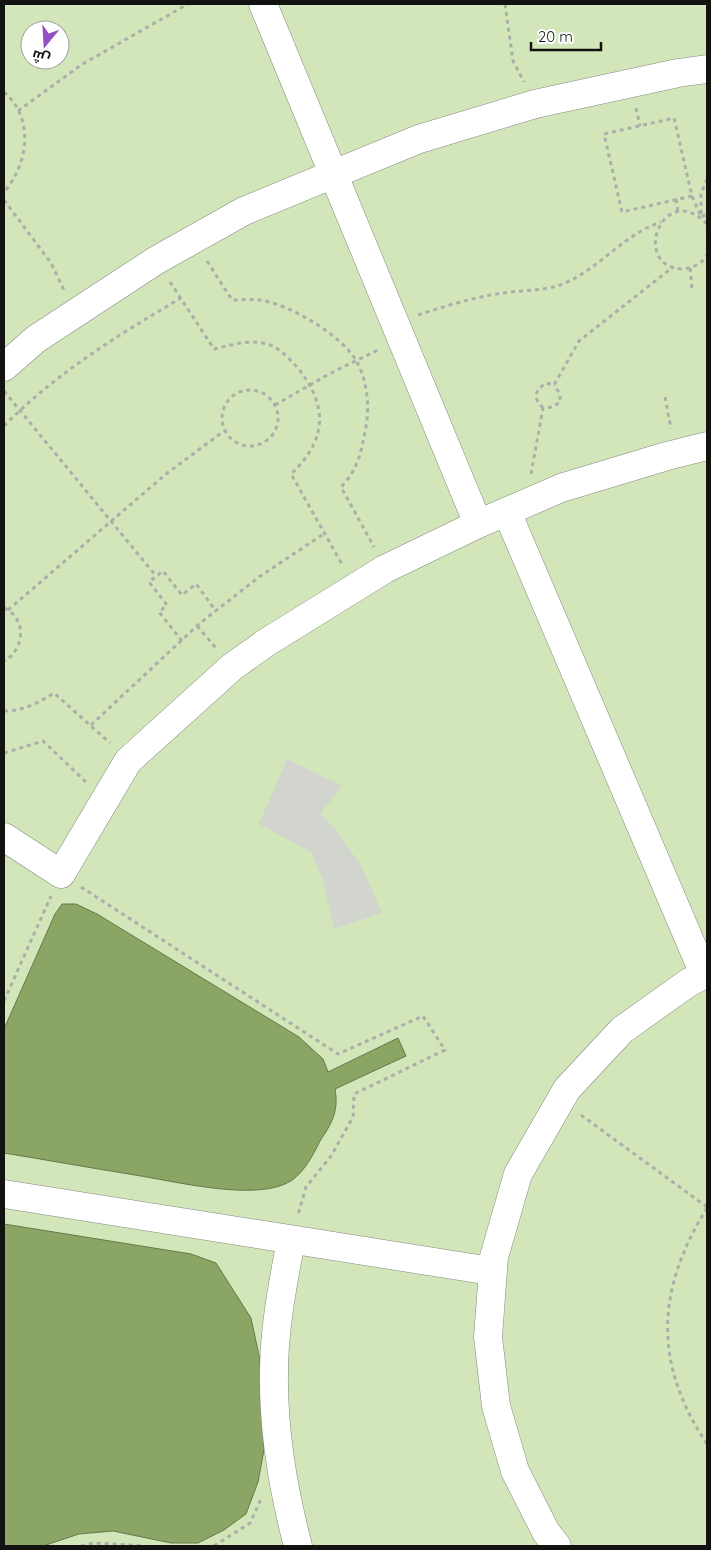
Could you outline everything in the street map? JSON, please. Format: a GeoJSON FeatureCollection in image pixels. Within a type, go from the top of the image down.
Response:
{"type":"FeatureCollection","features":[{"type":"Feature","properties":{"kind":"lane"},"geometry":{"type":"LineString","coordinates":[[263,4],[335,174],[397,331],[478,524]]}},
{"type":"Feature","properties":{"kind":"lane"},"geometry":{"type":"LineString","coordinates":[[4,367],[36,339],[155,261],[244,211],[419,139],[535,104],[678,73],[707,69]]}},
{"type":"Feature","properties":{"kind":"lane"},"geometry":{"type":"LineString","coordinates":[[4,837],[61,874],[128,761],[232,667],[354,587],[385,569],[478,524],[561,488],[676,453],[707,446]]}},
{"type":"Feature","properties":{"kind":"lane"},"geometry":{"type":"LineString","coordinates":[[519,507],[706,974],[688,983],[622,1030],[560,1099],[518,1174],[492,1271],[488,1338],[496,1406],[515,1471],[546,1532],[556,1546]]}},
{"type":"Feature","properties":{"kind":"lane"},"geometry":{"type":"LineString","coordinates":[[4,1194],[492,1271]]}},
{"type":"Feature","properties":{"kind":"lane"},"geometry":{"type":"LineString","coordinates":[[291,1240],[281,1296],[274,1372],[277,1436],[283,1478],[298,1546]]}},
{"type":"Feature","properties":{"kind":"path"},"geometry":{"type":"LineString","coordinates":[[18,110],[81,65],[188,4]]}},
{"type":"Feature","properties":{"kind":"path"},"geometry":{"type":"LineString","coordinates":[[505,4],[513,62],[535,104]]}},
{"type":"Feature","properties":{"kind":"path"},"geometry":{"type":"LineString","coordinates":[[4,92],[18,110],[25,133],[24,156],[16,178],[4,192]]}},
{"type":"Feature","properties":{"kind":"path"},"geometry":{"type":"LineString","coordinates":[[692,196],[622,212],[604,134],[674,118],[692,196],[701,218],[707,224]]}},
{"type":"Feature","properties":{"kind":"path"},"geometry":{"type":"LineString","coordinates":[[701,218],[701,194],[707,179]]}},
{"type":"Feature","properties":{"kind":"path"},"geometry":{"type":"LineString","coordinates":[[676,199],[678,212]]}},
{"type":"Feature","properties":{"kind":"path"},"geometry":{"type":"LineString","coordinates":[[4,200],[22,221],[51,263],[76,313]]}},
{"type":"Feature","properties":{"kind":"path"},"geometry":{"type":"LineString","coordinates":[[701,218],[686,212],[678,212],[666,217],[661,222],[655,239],[656,247],[659,256],[673,267],[690,268],[698,264],[707,255]]}},
{"type":"Feature","properties":{"kind":"path"},"geometry":{"type":"LineString","coordinates":[[701,218],[707,214]]}},
{"type":"Feature","properties":{"kind":"path"},"geometry":{"type":"LineString","coordinates":[[275,405],[357,361],[397,331],[467,299],[559,285],[578,277],[624,240],[646,227],[661,222]]}},
{"type":"Feature","properties":{"kind":"path"},"geometry":{"type":"LineString","coordinates":[[193,239],[232,300],[260,300],[288,309],[321,326],[357,361],[367,392],[368,416],[361,454],[351,477],[341,487],[385,569]]}},
{"type":"Feature","properties":{"kind":"path"},"geometry":{"type":"LineString","coordinates":[[155,261],[214,349],[243,342],[268,344],[292,361],[311,384],[320,408],[319,435],[306,460],[291,474],[354,587]]}},
{"type":"Feature","properties":{"kind":"path"},"geometry":{"type":"LineString","coordinates":[[554,385],[579,341],[673,267]]}},
{"type":"Feature","properties":{"kind":"path"},"geometry":{"type":"LineString","coordinates":[[690,268],[692,289]]}},
{"type":"Feature","properties":{"kind":"path"},"geometry":{"type":"LineString","coordinates":[[4,426],[21,409],[105,343],[180,298]]}},
{"type":"Feature","properties":{"kind":"path"},"geometry":{"type":"LineString","coordinates":[[546,384],[554,385],[560,394],[560,402],[553,407],[543,408],[537,402],[535,395],[538,388],[546,384]]}},
{"type":"Feature","properties":{"kind":"path"},"geometry":{"type":"LineString","coordinates":[[4,391],[21,409],[110,522],[156,576]]}},
{"type":"Feature","properties":{"kind":"path"},"geometry":{"type":"LineString","coordinates":[[241,391],[261,392],[275,405],[278,423],[275,432],[263,444],[254,447],[236,444],[224,431],[221,422],[225,403],[241,391]]}},
{"type":"Feature","properties":{"kind":"path"},"geometry":{"type":"LineString","coordinates":[[665,397],[676,453]]}},
{"type":"Feature","properties":{"kind":"path"},"geometry":{"type":"LineString","coordinates":[[519,507],[530,478],[543,408]]}},
{"type":"Feature","properties":{"kind":"path"},"geometry":{"type":"LineString","coordinates":[[4,661],[14,653],[21,635],[15,617],[6,609],[166,474],[224,431]]}},
{"type":"Feature","properties":{"kind":"path"},"geometry":{"type":"LineString","coordinates":[[91,725],[216,611],[259,577],[325,533]]}},
{"type":"Feature","properties":{"kind":"path"},"geometry":{"type":"LineString","coordinates":[[182,641],[159,612],[167,605],[148,582],[163,571],[182,595],[196,584],[216,611]]}},
{"type":"Feature","properties":{"kind":"path"},"geometry":{"type":"LineString","coordinates":[[4,711],[14,711],[34,705],[54,693],[128,761]]}},
{"type":"Feature","properties":{"kind":"path"},"geometry":{"type":"LineString","coordinates":[[4,753],[43,741],[105,799]]}},
{"type":"Feature","properties":{"kind":"path"},"geometry":{"type":"LineString","coordinates":[[4,1001],[61,874],[338,1054],[423,1016],[445,1050],[354,1094],[353,1117],[331,1156],[306,1188],[291,1240]]}},
{"type":"Feature","properties":{"kind":"path"},"geometry":{"type":"LineString","coordinates":[[560,1099],[707,1208],[690,1236],[675,1271],[668,1309],[668,1346],[676,1384],[690,1419],[707,1444]]}},
{"type":"Feature","properties":{"kind":"path"},"geometry":{"type":"LineString","coordinates":[[214,1546],[250,1523],[262,1497]]}},
{"type":"Feature","properties":{"kind":"path"},"geometry":{"type":"LineString","coordinates":[[81,1546],[94,1543],[145,1546]]}},
{"type":"Feature","properties":{"kind":"shaded area"},"geometry":{"type":"Polygon","coordinates":[[[4,4],[707,4],[707,1546],[4,1546],[4,4]]]}},
{"type":"Feature","properties":{"kind":"shaded area"},"geometry":{"type":"Polygon","coordinates":[[[62,904],[76,904],[97,914],[299,1037],[323,1059],[328,1072],[398,1038],[406,1056],[335,1089],[336,1104],[334,1116],[310,1160],[297,1177],[285,1184],[270,1188],[232,1190],[211,1188],[4,1153],[4,1029],[55,914],[62,904]]]}},
{"type":"Feature","properties":{"kind":"shaded area"},"geometry":{"type":"Polygon","coordinates":[[[4,1224],[191,1254],[216,1263],[251,1318],[260,1360],[264,1450],[258,1482],[246,1514],[224,1530],[198,1543],[171,1543],[113,1531],[79,1534],[43,1546],[4,1546],[4,1224]]]}},
{"type":"Feature","properties":{"kind":"building"},"geometry":{"type":"Polygon","coordinates":[[[287,759],[342,786],[320,814],[335,828],[362,867],[382,913],[334,929],[323,881],[311,852],[259,824],[287,759]]]}}]}
